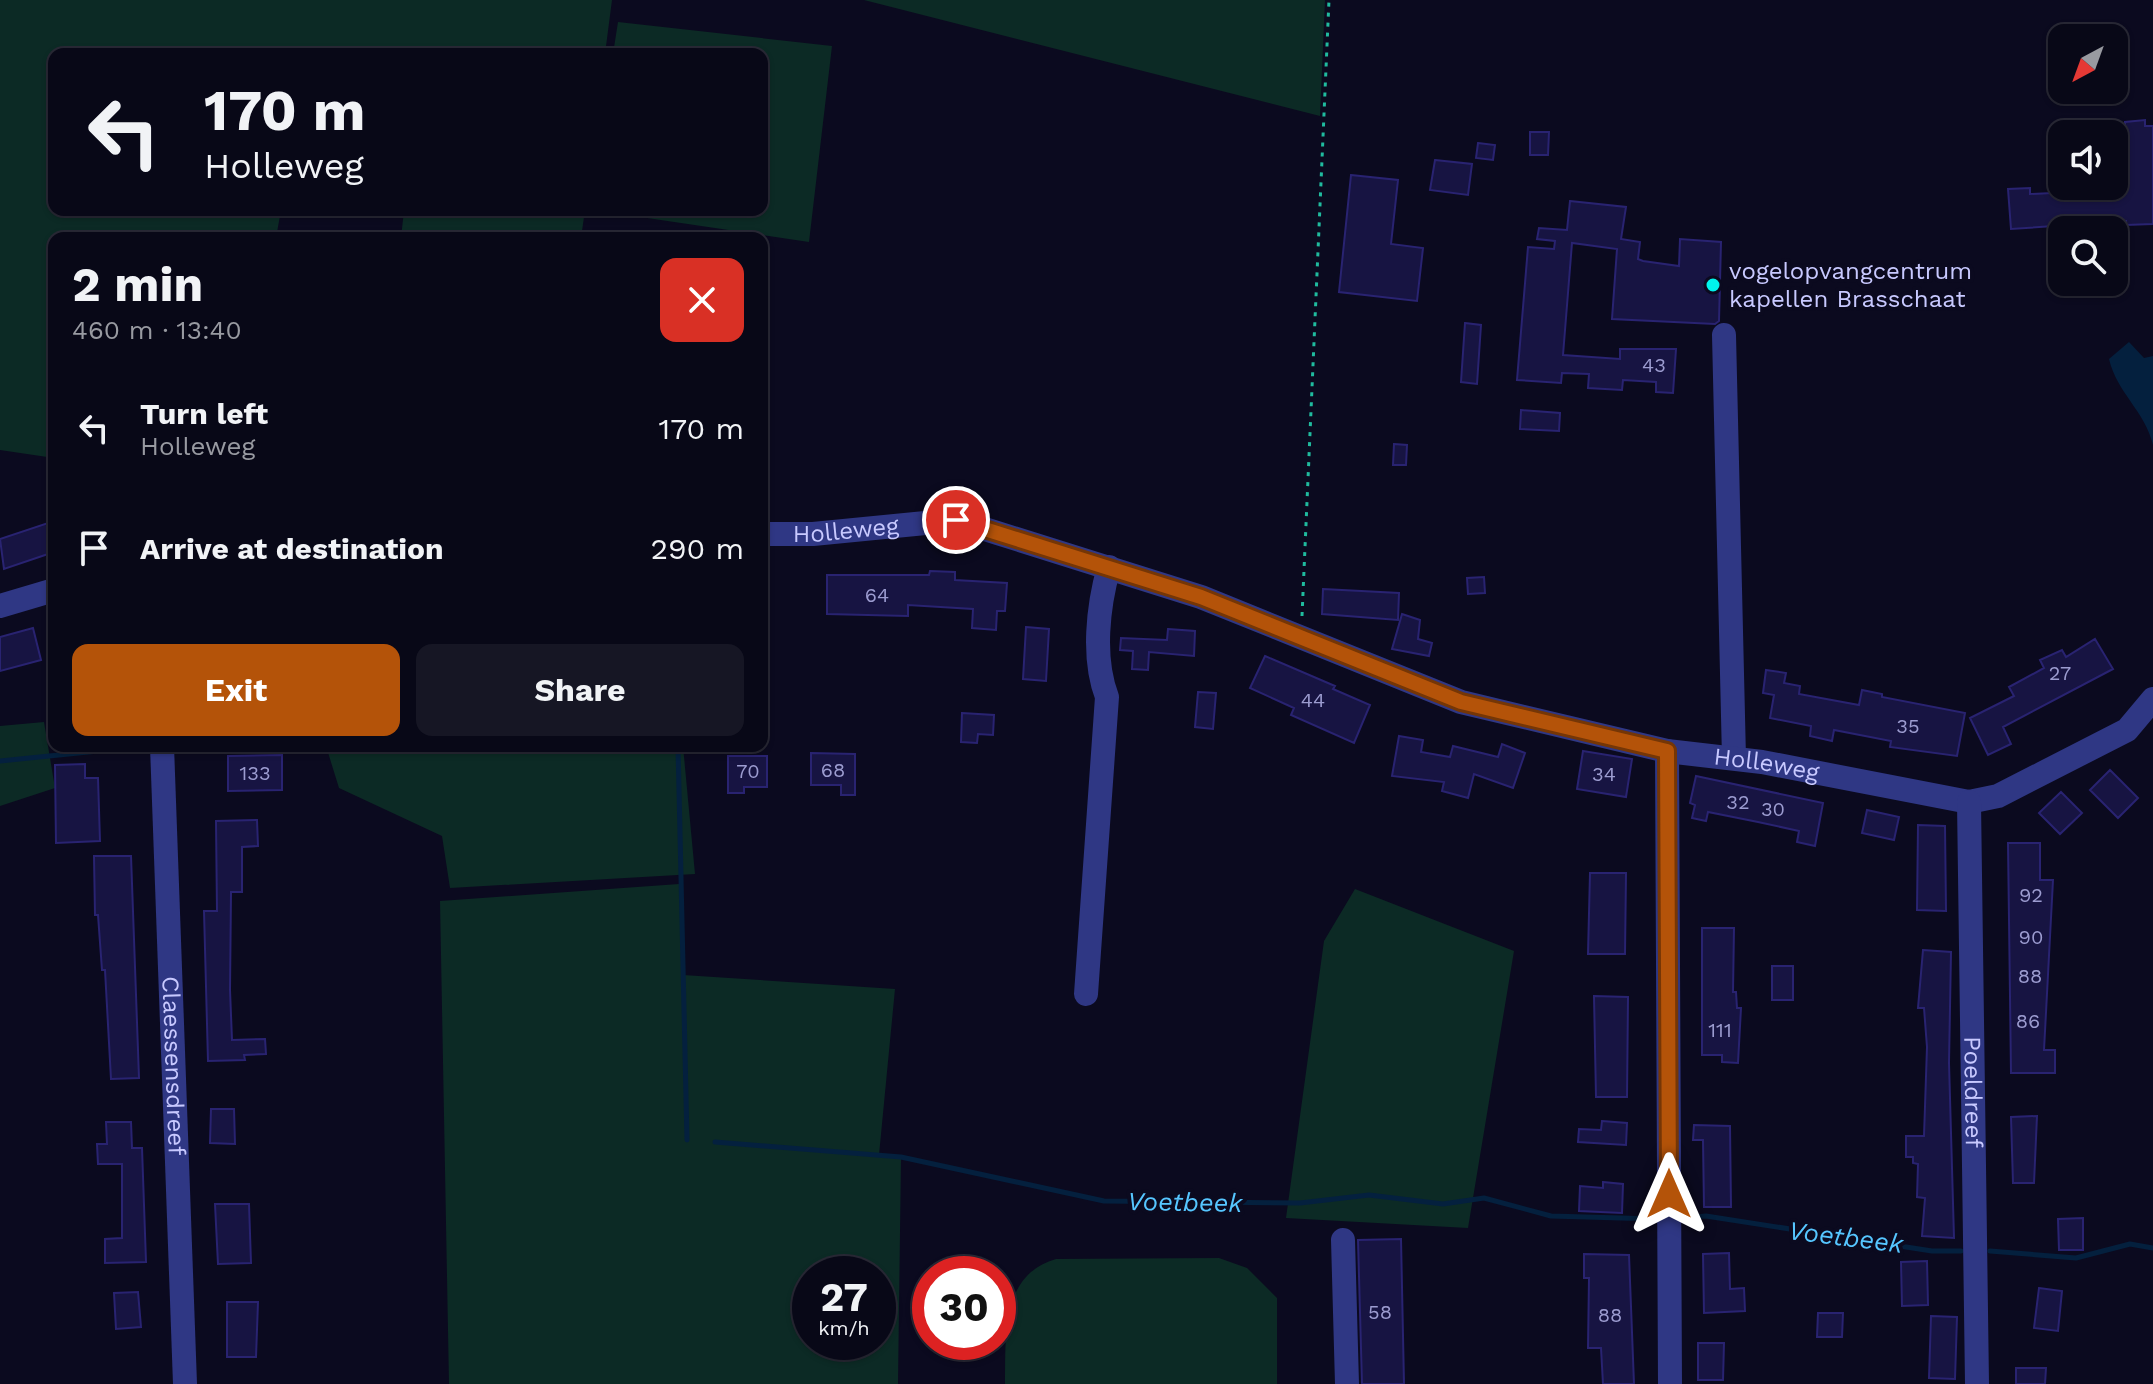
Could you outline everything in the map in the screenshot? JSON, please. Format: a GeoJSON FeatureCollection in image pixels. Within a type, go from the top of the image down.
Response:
{"type":"FeatureCollection","features":[{"type":"Feature","properties":{"kind":"street"},"geometry":{"type":"LineString","coordinates":[[1724,335],[1734,758]]}},
{"type":"Feature","properties":{"kind":"street","name":"Holleweg"},"geometry":{"type":"LineString","coordinates":[[768,534],[813,534],[956,520],[1201,597],[1461,702],[1667,751],[1734,758],[1969,802],[1998,796],[2127,730],[2153,699]]}},
{"type":"Feature","properties":{"kind":"street"},"geometry":{"type":"LineString","coordinates":[[1086,994],[1107,697],[1098,661],[1103,588],[1109,567]]}},
{"type":"Feature","properties":{"kind":"street"},"geometry":{"type":"LineString","coordinates":[[0,606],[48,592]]}},
{"type":"Feature","properties":{"kind":"street"},"geometry":{"type":"LineString","coordinates":[[1667,751],[1670,1384]]}},
{"type":"Feature","properties":{"kind":"street","name":"Claessensdreef"},"geometry":{"type":"LineString","coordinates":[[162,752],[185,1384]]}},
{"type":"Feature","properties":{"kind":"street","name":"Poeldreef"},"geometry":{"type":"LineString","coordinates":[[1969,802],[1977,1384]]}},
{"type":"Feature","properties":{"kind":"street"},"geometry":{"type":"LineString","coordinates":[[1343,1240],[1347,1384]]}},
{"type":"Feature","properties":{"kind":"path"},"geometry":{"type":"LineString","coordinates":[[1301,636],[1329,0]]}},
{"type":"Feature","properties":{"kind":"green space"},"geometry":{"type":"Polygon","coordinates":[[[0,0],[612,0],[606,48],[48,48],[48,216],[280,216],[277,232],[48,232],[48,457],[0,450],[0,0]]]}},
{"type":"Feature","properties":{"kind":"green space"},"geometry":{"type":"Polygon","coordinates":[[[864,0],[1325,0],[1320,116],[864,0]]]}},
{"type":"Feature","properties":{"kind":"green space"},"geometry":{"type":"Polygon","coordinates":[[[618,22],[832,46],[809,242],[768,236],[768,232],[742,232],[634,216],[768,216],[768,48],[614,48],[618,22]]]}},
{"type":"Feature","properties":{"kind":"green space"},"geometry":{"type":"Polygon","coordinates":[[[403,216],[584,216],[582,232],[402,232],[403,216]]]}},
{"type":"Feature","properties":{"kind":"green space"},"geometry":{"type":"Polygon","coordinates":[[[44,722],[55,788],[0,806],[0,726],[44,722]]]}},
{"type":"Feature","properties":{"kind":"green space"},"geometry":{"type":"Polygon","coordinates":[[[328,752],[684,752],[695,874],[450,888],[442,836],[339,788],[328,752]]]}},
{"type":"Feature","properties":{"kind":"green space"},"geometry":{"type":"Polygon","coordinates":[[[679,884],[683,975],[895,989],[879,1155],[901,1157],[898,1384],[449,1384],[440,901],[679,884]]]}},
{"type":"Feature","properties":{"kind":"green space"},"geometry":{"type":"Polygon","coordinates":[[[1355,889],[1514,951],[1468,1228],[1286,1218],[1324,941],[1355,889]]]}},
{"type":"Feature","properties":{"kind":"green space"},"geometry":{"type":"Polygon","coordinates":[[[1219,1258],[1247,1268],[1277,1298],[1277,1384],[1005,1384],[1006,1360],[1016,1360],[1016,1293],[1038,1267],[1056,1259],[1219,1258]]]}},
{"type":"Feature","properties":{"kind":"water"},"geometry":{"type":"Polygon","coordinates":[[[2129,342],[2144,358],[2153,356],[2153,445],[2144,422],[2118,382],[2109,359],[2129,342]]]}},
{"type":"Feature","properties":{"kind":"building"},"geometry":{"type":"Polygon","coordinates":[[[2145,120],[2145,126],[2153,126],[2153,224],[2128,225],[2128,216],[2048,216],[2048,226],[2011,229],[2008,189],[2030,188],[2030,194],[2048,193],[2048,200],[2128,200],[2128,122],[2145,120]]]}},
{"type":"Feature","properties":{"kind":"building"},"geometry":{"type":"Polygon","coordinates":[[[1530,132],[1549,132],[1548,155],[1530,155],[1530,132]]]}},
{"type":"Feature","properties":{"kind":"building"},"geometry":{"type":"Polygon","coordinates":[[[1478,143],[1495,145],[1493,160],[1476,158],[1478,143]]]}},
{"type":"Feature","properties":{"kind":"building"},"geometry":{"type":"Polygon","coordinates":[[[1435,160],[1472,164],[1468,195],[1430,190],[1435,160]]]}},
{"type":"Feature","properties":{"kind":"building"},"geometry":{"type":"Polygon","coordinates":[[[1351,175],[1398,180],[1391,244],[1423,248],[1417,301],[1339,292],[1351,175]]]}},
{"type":"Feature","properties":{"kind":"building"},"geometry":{"type":"Polygon","coordinates":[[[1570,201],[1626,207],[1621,239],[1640,242],[1638,259],[1643,261],[1679,266],[1680,239],[1721,242],[1719,321],[1715,324],[1612,319],[1617,249],[1572,243],[1563,355],[1620,359],[1620,349],[1676,349],[1673,393],[1656,392],[1656,382],[1623,380],[1622,390],[1588,388],[1589,374],[1562,373],[1561,383],[1517,380],[1528,247],[1554,249],[1555,241],[1537,239],[1539,228],[1567,230],[1570,201]]]}},
{"type":"Feature","properties":{"kind":"building"},"geometry":{"type":"Polygon","coordinates":[[[1465,323],[1481,325],[1477,384],[1461,382],[1465,323]]]}},
{"type":"Feature","properties":{"kind":"building"},"geometry":{"type":"Polygon","coordinates":[[[1521,410],[1560,413],[1559,431],[1520,429],[1521,410]]]}},
{"type":"Feature","properties":{"kind":"building"},"geometry":{"type":"Polygon","coordinates":[[[1394,444],[1407,445],[1406,465],[1393,465],[1394,444]]]}},
{"type":"Feature","properties":{"kind":"building"},"geometry":{"type":"Polygon","coordinates":[[[48,523],[48,554],[4,569],[0,539],[48,523]]]}},
{"type":"Feature","properties":{"kind":"building"},"geometry":{"type":"Polygon","coordinates":[[[930,571],[955,572],[955,580],[1007,583],[1005,611],[997,611],[996,630],[972,628],[973,609],[908,605],[908,616],[827,614],[827,575],[929,575],[930,571]]]}},
{"type":"Feature","properties":{"kind":"building"},"geometry":{"type":"Polygon","coordinates":[[[1484,577],[1485,593],[1468,594],[1467,578],[1484,577]]]}},
{"type":"Feature","properties":{"kind":"building"},"geometry":{"type":"Polygon","coordinates":[[[1323,589],[1399,593],[1398,620],[1322,614],[1323,589]]]}},
{"type":"Feature","properties":{"kind":"building"},"geometry":{"type":"Polygon","coordinates":[[[1402,614],[1420,620],[1418,639],[1432,643],[1429,656],[1392,649],[1402,614]]]}},
{"type":"Feature","properties":{"kind":"building"},"geometry":{"type":"Polygon","coordinates":[[[1026,627],[1049,629],[1046,681],[1023,679],[1026,627]]]}},
{"type":"Feature","properties":{"kind":"building"},"geometry":{"type":"Polygon","coordinates":[[[33,628],[41,660],[0,671],[0,637],[33,628]]]}},
{"type":"Feature","properties":{"kind":"building"},"geometry":{"type":"Polygon","coordinates":[[[1168,629],[1195,631],[1194,656],[1149,652],[1148,670],[1132,669],[1133,651],[1120,650],[1121,638],[1167,640],[1168,629]]]}},
{"type":"Feature","properties":{"kind":"building"},"geometry":{"type":"Polygon","coordinates":[[[2095,639],[2113,669],[2003,727],[2011,744],[1988,755],[1970,718],[2014,696],[2009,687],[2044,668],[2040,660],[2062,650],[2066,657],[2095,639]]]}},
{"type":"Feature","properties":{"kind":"building"},"geometry":{"type":"Polygon","coordinates":[[[1265,656],[1335,686],[1333,689],[1370,705],[1354,743],[1291,715],[1294,708],[1250,688],[1265,656]]]}},
{"type":"Feature","properties":{"kind":"building"},"geometry":{"type":"Polygon","coordinates":[[[1766,670],[1786,673],[1784,683],[1800,686],[1799,694],[1859,705],[1862,690],[1882,694],[1882,697],[1965,713],[1957,756],[1890,747],[1891,741],[1834,730],[1832,741],[1810,736],[1811,726],[1770,718],[1774,695],[1763,693],[1766,670]]]}},
{"type":"Feature","properties":{"kind":"building"},"geometry":{"type":"Polygon","coordinates":[[[1198,692],[1216,693],[1213,729],[1195,727],[1198,692]]]}},
{"type":"Feature","properties":{"kind":"building"},"geometry":{"type":"Polygon","coordinates":[[[962,713],[994,715],[993,735],[978,734],[977,743],[961,742],[962,713]]]}},
{"type":"Feature","properties":{"kind":"building"},"geometry":{"type":"Polygon","coordinates":[[[1399,736],[1423,740],[1421,752],[1450,757],[1453,746],[1498,757],[1502,744],[1525,753],[1513,788],[1474,774],[1468,798],[1442,791],[1444,782],[1392,776],[1399,736]]]}},
{"type":"Feature","properties":{"kind":"building"},"geometry":{"type":"Polygon","coordinates":[[[1583,751],[1632,759],[1626,797],[1577,789],[1583,751]]]}},
{"type":"Feature","properties":{"kind":"building"},"geometry":{"type":"Polygon","coordinates":[[[811,753],[855,754],[855,795],[841,795],[841,785],[811,785],[811,753]]]}},
{"type":"Feature","properties":{"kind":"building"},"geometry":{"type":"Polygon","coordinates":[[[282,755],[282,790],[228,791],[228,756],[282,755]]]}},
{"type":"Feature","properties":{"kind":"building"},"geometry":{"type":"Polygon","coordinates":[[[728,756],[767,756],[767,787],[744,787],[744,793],[728,793],[728,756]]]}},
{"type":"Feature","properties":{"kind":"building"},"geometry":{"type":"Polygon","coordinates":[[[85,764],[85,778],[98,778],[100,841],[56,843],[55,765],[85,764]]]}},
{"type":"Feature","properties":{"kind":"building"},"geometry":{"type":"Polygon","coordinates":[[[2110,770],[2138,798],[2118,818],[2090,790],[2110,770]]]}},
{"type":"Feature","properties":{"kind":"building"},"geometry":{"type":"Polygon","coordinates":[[[1696,776],[1823,803],[1815,846],[1797,842],[1799,831],[1708,812],[1706,821],[1692,818],[1695,805],[1690,803],[1696,776]]]}},
{"type":"Feature","properties":{"kind":"building"},"geometry":{"type":"Polygon","coordinates":[[[2061,792],[2082,813],[2060,834],[2039,813],[2061,792]]]}},
{"type":"Feature","properties":{"kind":"building"},"geometry":{"type":"Polygon","coordinates":[[[1867,810],[1899,817],[1894,840],[1862,833],[1867,810]]]}},
{"type":"Feature","properties":{"kind":"building"},"geometry":{"type":"Polygon","coordinates":[[[257,820],[258,846],[242,847],[242,892],[231,892],[230,990],[232,1040],[265,1039],[266,1054],[244,1055],[245,1060],[208,1061],[204,911],[217,911],[216,821],[257,820]]]}},
{"type":"Feature","properties":{"kind":"building"},"geometry":{"type":"Polygon","coordinates":[[[1918,825],[1945,826],[1946,911],[1917,910],[1918,825]]]}},
{"type":"Feature","properties":{"kind":"building"},"geometry":{"type":"Polygon","coordinates":[[[2008,843],[2040,843],[2040,880],[2053,880],[2044,1050],[2055,1050],[2055,1073],[2011,1073],[2008,843]]]}},
{"type":"Feature","properties":{"kind":"building"},"geometry":{"type":"Polygon","coordinates":[[[94,856],[131,856],[139,1078],[111,1079],[105,970],[102,970],[98,915],[95,915],[94,856]]]}},
{"type":"Feature","properties":{"kind":"building"},"geometry":{"type":"Polygon","coordinates":[[[1590,873],[1626,873],[1625,954],[1588,954],[1590,873]]]}},
{"type":"Feature","properties":{"kind":"building"},"geometry":{"type":"Polygon","coordinates":[[[1702,928],[1734,928],[1733,992],[1736,992],[1737,1008],[1741,1008],[1738,1063],[1722,1062],[1722,1055],[1702,1055],[1702,928]]]}},
{"type":"Feature","properties":{"kind":"building"},"geometry":{"type":"Polygon","coordinates":[[[1923,950],[1951,952],[1949,1063],[1954,1238],[1922,1236],[1925,1198],[1917,1197],[1918,1164],[1913,1163],[1913,1157],[1906,1157],[1906,1136],[1924,1136],[1927,1047],[1924,1008],[1918,1008],[1923,950]]]}},
{"type":"Feature","properties":{"kind":"building"},"geometry":{"type":"Polygon","coordinates":[[[1772,966],[1793,966],[1793,1000],[1772,1000],[1772,966]]]}},
{"type":"Feature","properties":{"kind":"building"},"geometry":{"type":"Polygon","coordinates":[[[1594,996],[1628,997],[1627,1097],[1596,1097],[1594,996]]]}},
{"type":"Feature","properties":{"kind":"building"},"geometry":{"type":"Polygon","coordinates":[[[211,1109],[234,1109],[235,1144],[210,1143],[211,1109]]]}},
{"type":"Feature","properties":{"kind":"building"},"geometry":{"type":"Polygon","coordinates":[[[2037,1116],[2034,1183],[2013,1183],[2011,1117],[2037,1116]]]}},
{"type":"Feature","properties":{"kind":"building"},"geometry":{"type":"Polygon","coordinates":[[[1602,1121],[1627,1123],[1626,1145],[1578,1142],[1579,1129],[1601,1130],[1602,1121]]]}},
{"type":"Feature","properties":{"kind":"building"},"geometry":{"type":"Polygon","coordinates":[[[106,1122],[131,1122],[132,1148],[142,1148],[146,1262],[105,1263],[105,1239],[122,1238],[122,1164],[98,1164],[97,1144],[107,1144],[106,1122]]]}},
{"type":"Feature","properties":{"kind":"building"},"geometry":{"type":"Polygon","coordinates":[[[1694,1125],[1730,1126],[1731,1207],[1704,1207],[1703,1140],[1693,1140],[1694,1125]]]}},
{"type":"Feature","properties":{"kind":"building"},"geometry":{"type":"Polygon","coordinates":[[[1603,1182],[1623,1184],[1622,1213],[1579,1211],[1580,1186],[1603,1188],[1603,1182]]]}},
{"type":"Feature","properties":{"kind":"building"},"geometry":{"type":"Polygon","coordinates":[[[215,1204],[249,1204],[251,1263],[218,1264],[215,1204]]]}},
{"type":"Feature","properties":{"kind":"building"},"geometry":{"type":"Polygon","coordinates":[[[2083,1218],[2083,1250],[2059,1250],[2058,1219],[2083,1218]]]}},
{"type":"Feature","properties":{"kind":"building"},"geometry":{"type":"Polygon","coordinates":[[[1401,1239],[1404,1384],[1362,1384],[1358,1240],[1401,1239]]]}},
{"type":"Feature","properties":{"kind":"building"},"geometry":{"type":"Polygon","coordinates":[[[1729,1253],[1730,1289],[1744,1288],[1745,1311],[1704,1313],[1703,1254],[1729,1253]]]}},
{"type":"Feature","properties":{"kind":"building"},"geometry":{"type":"Polygon","coordinates":[[[1584,1254],[1629,1255],[1634,1384],[1603,1384],[1601,1348],[1588,1348],[1589,1278],[1584,1278],[1584,1254]]]}},
{"type":"Feature","properties":{"kind":"building"},"geometry":{"type":"Polygon","coordinates":[[[1927,1261],[1928,1305],[1902,1306],[1901,1262],[1927,1261]]]}},
{"type":"Feature","properties":{"kind":"building"},"geometry":{"type":"Polygon","coordinates":[[[2039,1288],[2062,1291],[2058,1331],[2034,1328],[2039,1288]]]}},
{"type":"Feature","properties":{"kind":"building"},"geometry":{"type":"Polygon","coordinates":[[[138,1292],[141,1327],[116,1329],[114,1293],[138,1292]]]}},
{"type":"Feature","properties":{"kind":"building"},"geometry":{"type":"Polygon","coordinates":[[[227,1302],[258,1302],[256,1357],[227,1357],[227,1302]]]}},
{"type":"Feature","properties":{"kind":"building"},"geometry":{"type":"Polygon","coordinates":[[[1818,1313],[1843,1313],[1842,1337],[1817,1337],[1818,1313]]]}},
{"type":"Feature","properties":{"kind":"building"},"geometry":{"type":"Polygon","coordinates":[[[1931,1316],[1957,1317],[1955,1379],[1929,1378],[1931,1316]]]}},
{"type":"Feature","properties":{"kind":"building"},"geometry":{"type":"Polygon","coordinates":[[[1698,1343],[1724,1343],[1723,1380],[1698,1380],[1698,1343]]]}},
{"type":"Feature","properties":{"kind":"building"},"geometry":{"type":"Polygon","coordinates":[[[2016,1368],[2046,1368],[2045,1384],[2016,1384],[2016,1368]]]}},
{"type":"Feature","properties":{"kind":"waterway","name":"Voetbeek"},"geometry":{"type":"LineString","coordinates":[[0,761],[88,752]]}},
{"type":"Feature","properties":{"kind":"waterway","name":"Voetbeek"},"geometry":{"type":"LineString","coordinates":[[678,752],[687,1140]]}},
{"type":"Feature","properties":{"kind":"waterway","name":"Voetbeek"},"geometry":{"type":"LineString","coordinates":[[715,1142],[901,1157],[1104,1201],[1300,1203],[1369,1195],[1443,1204],[1484,1198],[1551,1216],[1656,1219]]}},
{"type":"Feature","properties":{"kind":"waterway","name":"Voetbeek"},"geometry":{"type":"LineString","coordinates":[[1683,1218],[1706,1216],[1932,1251],[1961,1251]]}},
{"type":"Feature","properties":{"kind":"waterway","name":"Voetbeek"},"geometry":{"type":"LineString","coordinates":[[1990,1251],[2076,1258],[2130,1244],[2153,1248]]}},
{"type":"Feature","properties":{"kind":"place","name":"vogelopvangcentrum kapellen Brasschaat"},"geometry":{"type":"Point","coordinates":[1713,285]}},
{"type":"Feature","properties":{"kind":"route"},"geometry":{"type":"LineString","coordinates":[[956,520],[1201,597],[1461,702],[1667,751],[1669,1194]]}}]}
